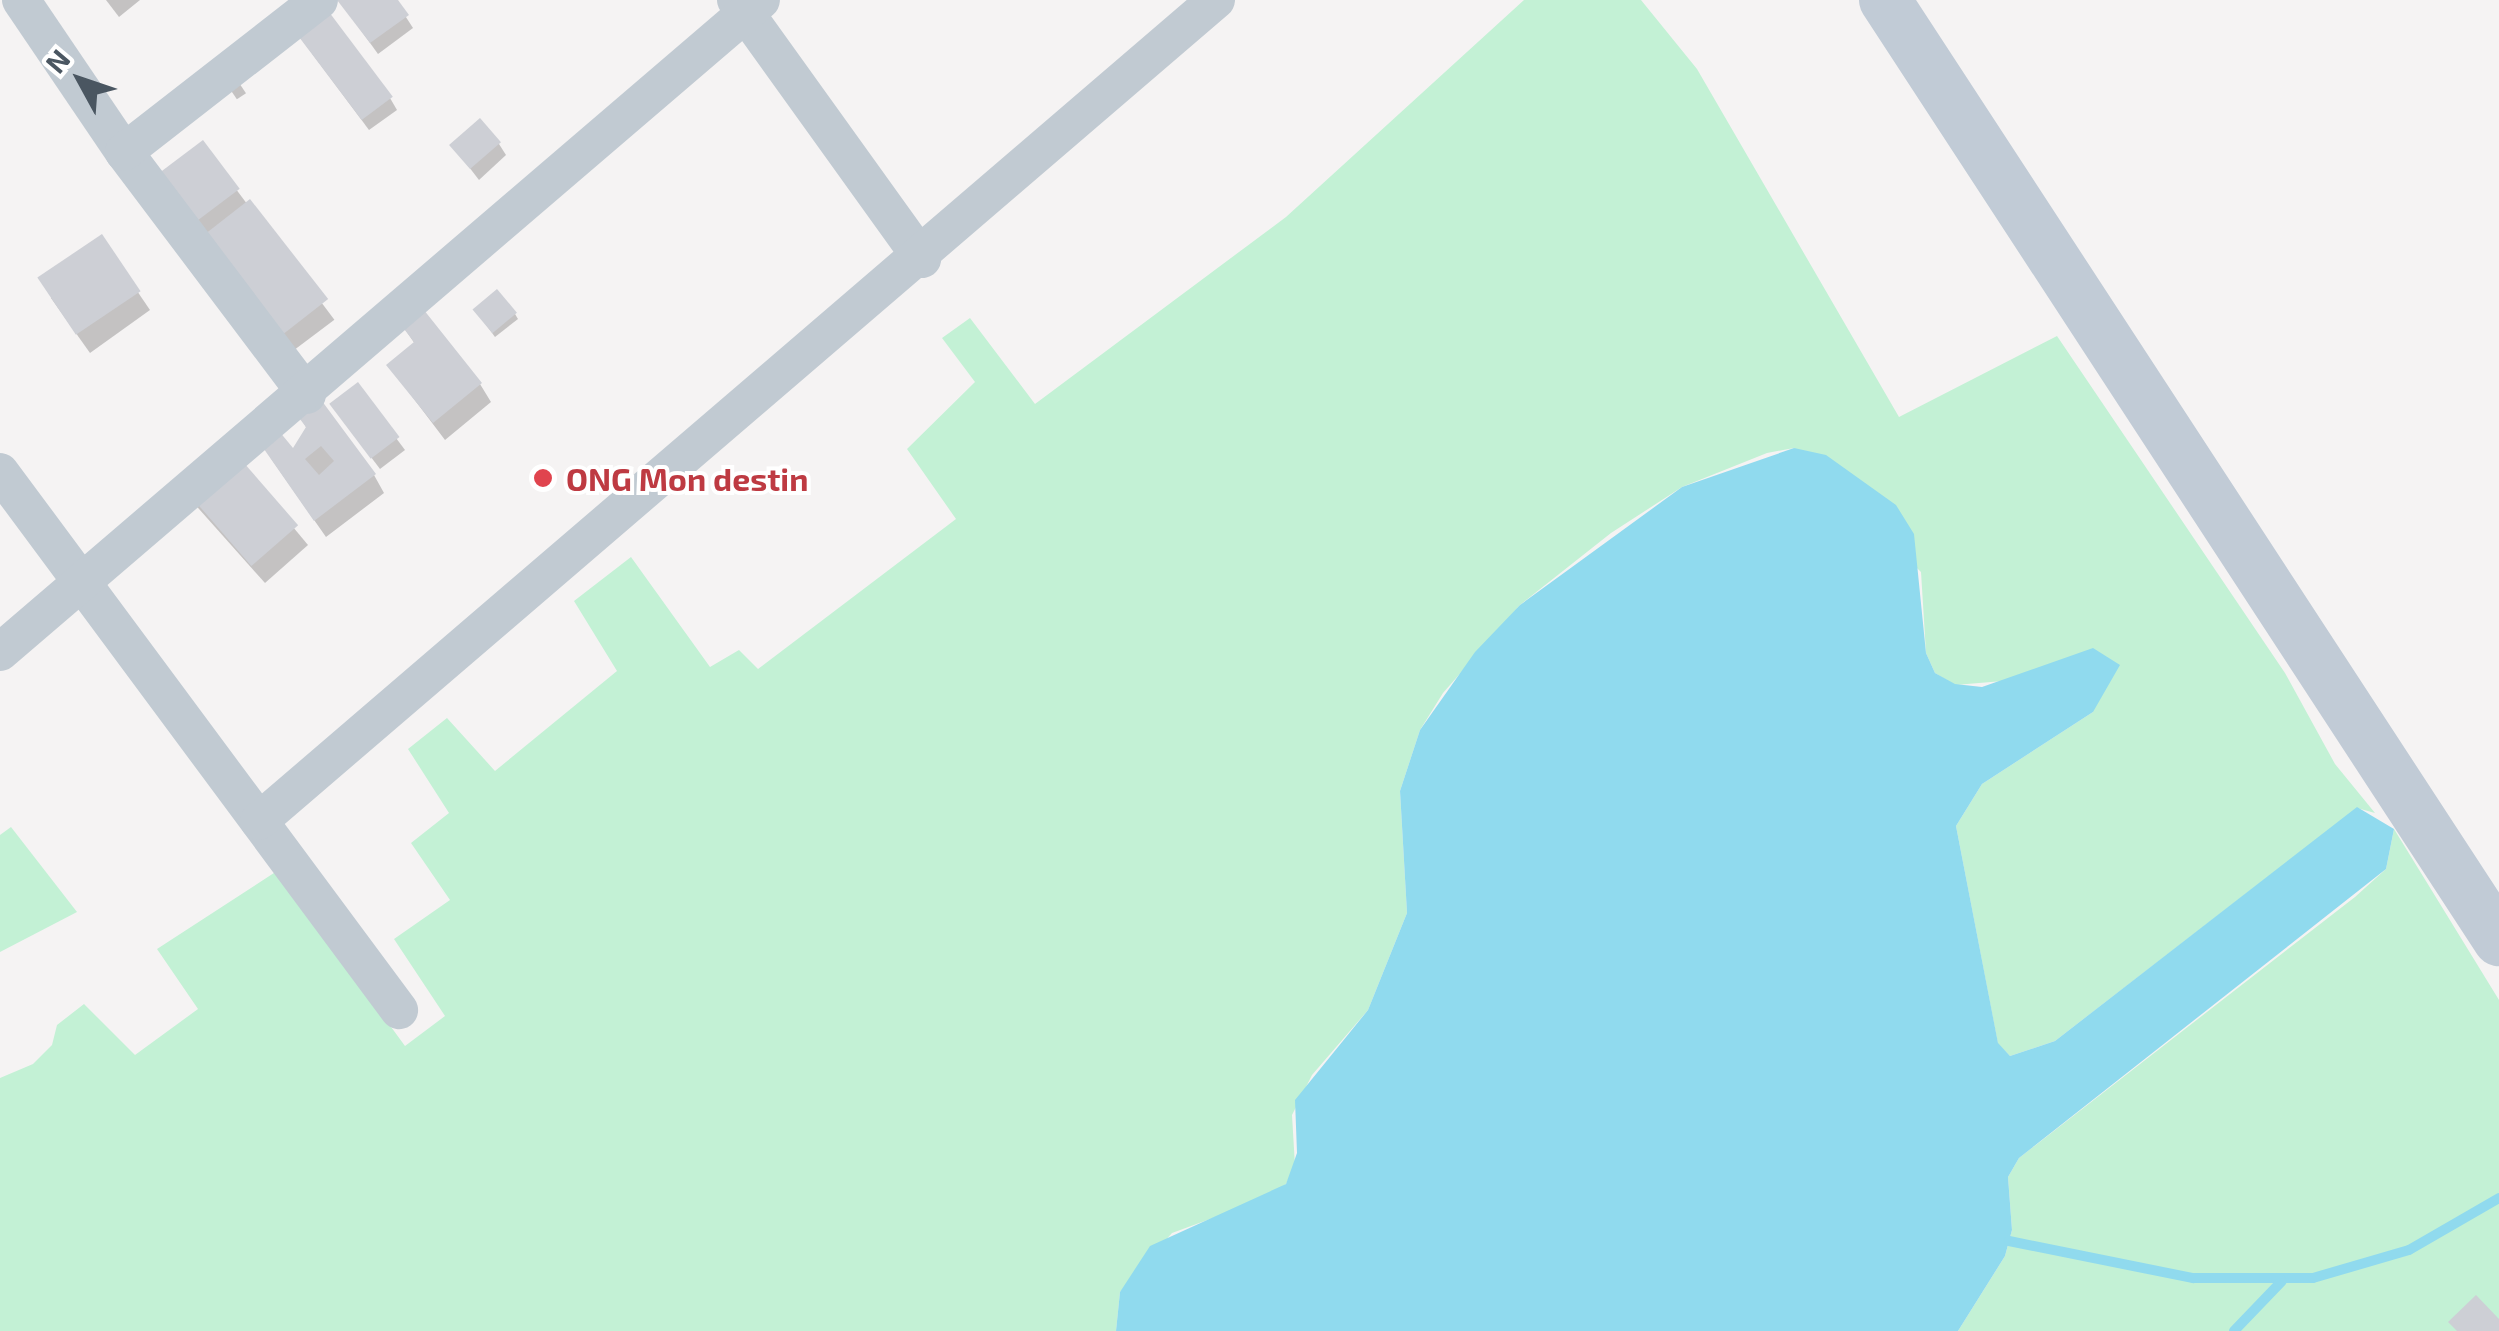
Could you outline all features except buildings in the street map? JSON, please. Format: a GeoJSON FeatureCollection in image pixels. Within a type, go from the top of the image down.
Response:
{"type":"FeatureCollection","features":[{"type":"Feature","properties":{"kind":"street"},"geometry":{"type":"LineString","coordinates":[[21,0],[124,152],[306,394]]}},
{"type":"Feature","properties":{"kind":"street"},"geometry":{"type":"LineString","coordinates":[[124,152],[319,0]]}},
{"type":"Feature","properties":{"kind":"street"},"geometry":{"type":"LineString","coordinates":[[259,821],[922,259],[1216,0]]}},
{"type":"Feature","properties":{"kind":"street"},"geometry":{"type":"LineString","coordinates":[[1885,0],[2499,940]]}},
{"type":"Feature","properties":{"kind":"street"},"geometry":{"type":"LineString","coordinates":[[0,652],[306,394],[748,4],[922,259]]}},
{"type":"Feature","properties":{"kind":"street"},"geometry":{"type":"LineString","coordinates":[[0,472],[400,1010]]}},
{"type":"Feature","properties":{"kind":"green space"},"geometry":{"type":"Polygon","coordinates":[[[1524,0],[1641,0],[1697,69],[1899,417],[2057,336],[2285,673],[2335,764],[2375,813],[2357,808],[2055,1041],[2010,1056],[1998,1044],[1956,826],[1982,784],[2093,712],[2003,681],[1955,685],[1935,673],[1926,653],[1921,572],[1794,448],[1767,453],[1682,487],[1611,533],[1520,605],[1443,693],[1420,730],[1400,791],[1407,913],[1368,1010],[1312,1075],[1292,1115],[1295,1166],[1286,1184],[1262,1200],[1172,1233],[1120,1292],[1116,1331],[0,1331],[0,1078],[33,1064],[52,1045],[57,1025],[84,1004],[135,1055],[198,1009],[157,949],[277,871],[405,1046],[445,1016],[394,939],[450,900],[411,843],[449,813],[408,749],[447,718],[495,771],[617,671],[574,601],[631,557],[710,667],[739,650],[758,669],[956,519],[907,449],[975,382],[942,338],[970,318],[1035,404],[1286,217],[1524,0]]]}},
{"type":"Feature","properties":{"kind":"green space"},"geometry":{"type":"Polygon","coordinates":[[[11,827],[77,912],[0,952],[0,835],[11,827]]]}},
{"type":"Feature","properties":{"kind":"green space"},"geometry":{"type":"Polygon","coordinates":[[[2394,829],[2499,1000],[2499,1331],[1958,1331],[2005,1256],[2012,1230],[2008,1177],[2019,1158],[2355,897],[2386,869],[2394,829]]]}},
{"type":"Feature","properties":{"kind":"water"},"geometry":{"type":"Polygon","coordinates":[[[1794,448],[1826,455],[1896,505],[1914,534],[1926,653],[1935,673],[1955,684],[1982,687],[2093,648],[2120,665],[2093,712],[1982,784],[1956,826],[1998,1043],[2010,1056],[2055,1041],[2357,807],[2394,829],[2386,869],[2019,1158],[2008,1177],[2012,1230],[2005,1256],[1958,1331],[1116,1331],[1120,1292],[1150,1246],[1286,1184],[1297,1153],[1295,1100],[1368,1010],[1407,913],[1400,791],[1420,730],[1475,652],[1520,605],[1682,487],[1794,448]]]}},
{"type":"Feature","properties":{"kind":"waterway"},"geometry":{"type":"LineString","coordinates":[[2009,1241],[2193,1278],[2313,1278],[2409,1250],[2499,1198]]}},
{"type":"Feature","properties":{"kind":"waterway"},"geometry":{"type":"LineString","coordinates":[[2234,1331],[2282,1281]]}},
{"type":"Feature","properties":{"kind":"place","name":"ONG Mon destin"},"geometry":{"type":"Point","coordinates":[543,478]}}]}
